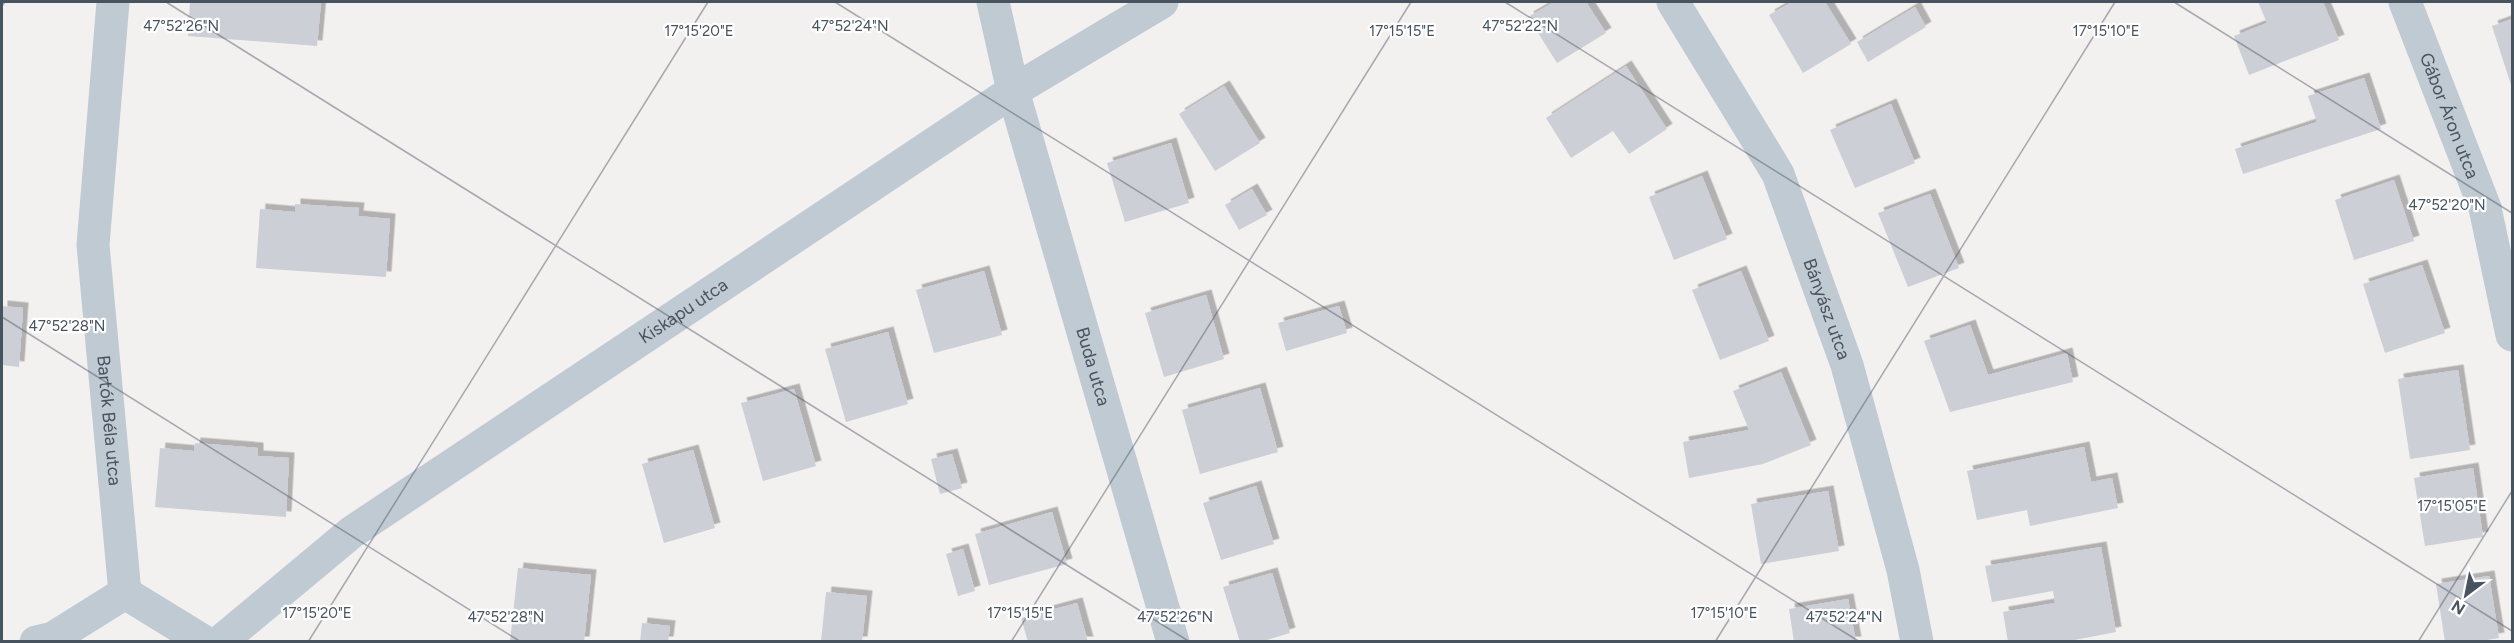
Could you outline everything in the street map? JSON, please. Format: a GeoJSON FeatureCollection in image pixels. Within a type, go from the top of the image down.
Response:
{"type":"FeatureCollection","features":[{"type":"Feature","properties":{"kind":"street","name":"Bartók Béla utca"},"geometry":{"type":"LineString","coordinates":[[113,2],[93,245],[125,593]]}},
{"type":"Feature","properties":{"kind":"street","name":"Buda utca"},"geometry":{"type":"LineString","coordinates":[[993,2],[1013,91],[1173,642]]}},
{"type":"Feature","properties":{"kind":"street","name":"Kiskapu utca"},"geometry":{"type":"LineString","coordinates":[[220,642],[352,532],[1013,91],[1162,2]]}},
{"type":"Feature","properties":{"kind":"street","name":"Bányász utca"},"geometry":{"type":"LineString","coordinates":[[1673,2],[1778,174],[1847,365],[1903,570],[1917,642]]}},
{"type":"Feature","properties":{"kind":"street","name":"Gábor Áron utca"},"geometry":{"type":"LineString","coordinates":[[2405,2],[2485,208],[2512,335]]}},
{"type":"Feature","properties":{"kind":"street"},"geometry":{"type":"LineString","coordinates":[[47,640],[125,593],[205,642]]}},
{"type":"Feature","properties":{"kind":"building"},"geometry":{"type":"Polygon","coordinates":[[[190,2],[321,2],[317,46],[188,36],[190,2]]]}},
{"type":"Feature","properties":{"kind":"building"},"geometry":{"type":"Polygon","coordinates":[[[1554,2],[1586,2],[1606,33],[1557,63],[1528,17],[1554,2]]]}},
{"type":"Feature","properties":{"kind":"building"},"geometry":{"type":"Polygon","coordinates":[[[1792,2],[1825,2],[1851,44],[1803,73],[1769,15],[1792,2]]]}},
{"type":"Feature","properties":{"kind":"building"},"geometry":{"type":"Polygon","coordinates":[[[2258,2],[2323,2],[2339,40],[2249,75],[2234,36],[2267,23],[2258,2]]]}},
{"type":"Feature","properties":{"kind":"building"},"geometry":{"type":"Polygon","coordinates":[[[1915,7],[1926,27],[1868,62],[1857,42],[1915,7]]]}},
{"type":"Feature","properties":{"kind":"building"},"geometry":{"type":"Polygon","coordinates":[[[2512,19],[2512,88],[2492,26],[2512,19]]]}},
{"type":"Feature","properties":{"kind":"building"},"geometry":{"type":"Polygon","coordinates":[[[1626,66],[1667,129],[1629,154],[1613,131],[1571,158],[1546,118],[1626,66]]]}},
{"type":"Feature","properties":{"kind":"building"},"geometry":{"type":"Polygon","coordinates":[[[2364,78],[2381,129],[2243,174],[2235,149],[2317,122],[2308,96],[2364,78]]]}},
{"type":"Feature","properties":{"kind":"building"},"geometry":{"type":"Polygon","coordinates":[[[1224,86],[1260,143],[1215,171],[1179,114],[1224,86]]]}},
{"type":"Feature","properties":{"kind":"building"},"geometry":{"type":"Polygon","coordinates":[[[1891,104],[1915,163],[1855,188],[1830,130],[1891,104]]]}},
{"type":"Feature","properties":{"kind":"building"},"geometry":{"type":"Polygon","coordinates":[[[1171,143],[1189,203],[1125,222],[1107,163],[1171,143]]]}},
{"type":"Feature","properties":{"kind":"building"},"geometry":{"type":"Polygon","coordinates":[[[1702,176],[1727,239],[1674,260],[1649,197],[1702,176]]]}},
{"type":"Feature","properties":{"kind":"building"},"geometry":{"type":"Polygon","coordinates":[[[2394,180],[2414,241],[2354,260],[2335,200],[2394,180]]]}},
{"type":"Feature","properties":{"kind":"building"},"geometry":{"type":"Polygon","coordinates":[[[1252,189],[1267,215],[1239,230],[1225,205],[1252,189]]]}},
{"type":"Feature","properties":{"kind":"building"},"geometry":{"type":"Polygon","coordinates":[[[1930,194],[1959,268],[1908,287],[1878,213],[1930,194]]]}},
{"type":"Feature","properties":{"kind":"building"},"geometry":{"type":"Polygon","coordinates":[[[295,204],[359,208],[358,216],[390,219],[386,277],[256,268],[260,209],[295,212],[295,204]]]}},
{"type":"Feature","properties":{"kind":"building"},"geometry":{"type":"Polygon","coordinates":[[[2422,265],[2445,333],[2385,353],[2363,284],[2422,265]]]}},
{"type":"Feature","properties":{"kind":"building"},"geometry":{"type":"Polygon","coordinates":[[[984,271],[1002,335],[934,353],[916,290],[984,271]]]}},
{"type":"Feature","properties":{"kind":"building"},"geometry":{"type":"Polygon","coordinates":[[[1741,271],[1769,341],[1720,360],[1692,290],[1741,271]]]}},
{"type":"Feature","properties":{"kind":"building"},"geometry":{"type":"Polygon","coordinates":[[[1206,295],[1224,359],[1164,377],[1145,313],[1206,295]]]}},
{"type":"Feature","properties":{"kind":"building"},"geometry":{"type":"Polygon","coordinates":[[[2,306],[23,308],[19,367],[2,365],[2,306]]]}},
{"type":"Feature","properties":{"kind":"building"},"geometry":{"type":"Polygon","coordinates":[[[1339,306],[1347,333],[1286,351],[1278,323],[1339,306]]]}},
{"type":"Feature","properties":{"kind":"building"},"geometry":{"type":"Polygon","coordinates":[[[1970,325],[1988,375],[2067,353],[2073,382],[1950,412],[1924,341],[1970,325]]]}},
{"type":"Feature","properties":{"kind":"building"},"geometry":{"type":"Polygon","coordinates":[[[888,332],[908,404],[846,422],[825,349],[888,332]]]}},
{"type":"Feature","properties":{"kind":"building"},"geometry":{"type":"Polygon","coordinates":[[[2458,370],[2470,450],[2410,459],[2398,379],[2458,370]]]}},
{"type":"Feature","properties":{"kind":"building"},"geometry":{"type":"Polygon","coordinates":[[[1781,372],[1811,445],[1763,464],[1689,478],[1683,442],[1749,430],[1733,391],[1781,372]]]}},
{"type":"Feature","properties":{"kind":"building"},"geometry":{"type":"Polygon","coordinates":[[[1260,388],[1278,452],[1200,474],[1182,410],[1260,388]]]}},
{"type":"Feature","properties":{"kind":"building"},"geometry":{"type":"Polygon","coordinates":[[[794,389],[816,466],[763,481],[741,403],[794,389]]]}},
{"type":"Feature","properties":{"kind":"building"},"geometry":{"type":"Polygon","coordinates":[[[195,443],[258,448],[258,456],[289,458],[286,517],[155,507],[160,448],[194,451],[195,443]]]}},
{"type":"Feature","properties":{"kind":"building"},"geometry":{"type":"Polygon","coordinates":[[[2084,447],[2091,482],[2112,478],[2118,508],[2030,526],[2027,510],[1977,520],[1967,471],[2084,447]]]}},
{"type":"Feature","properties":{"kind":"building"},"geometry":{"type":"Polygon","coordinates":[[[693,450],[715,528],[664,543],[642,464],[693,450]]]}},
{"type":"Feature","properties":{"kind":"building"},"geometry":{"type":"Polygon","coordinates":[[[952,454],[962,488],[940,494],[931,459],[952,454]]]}},
{"type":"Feature","properties":{"kind":"building"},"geometry":{"type":"Polygon","coordinates":[[[2473,468],[2483,537],[2425,546],[2414,478],[2473,468]]]}},
{"type":"Feature","properties":{"kind":"building"},"geometry":{"type":"Polygon","coordinates":[[[1256,486],[1274,544],[1221,560],[1203,503],[1256,486]]]}},
{"type":"Feature","properties":{"kind":"building"},"geometry":{"type":"Polygon","coordinates":[[[1828,491],[1839,551],[1761,564],[1751,504],[1828,491]]]}},
{"type":"Feature","properties":{"kind":"building"},"geometry":{"type":"Polygon","coordinates":[[[1052,512],[1067,564],[989,585],[975,534],[1052,512]]]}},
{"type":"Feature","properties":{"kind":"building"},"geometry":{"type":"Polygon","coordinates":[[[2101,547],[2116,632],[2064,642],[2008,642],[2003,612],[2055,603],[2053,591],[1992,602],[1985,566],[2101,547]]]}},
{"type":"Feature","properties":{"kind":"building"},"geometry":{"type":"Polygon","coordinates":[[[963,549],[975,591],[958,596],[946,554],[963,549]]]}},
{"type":"Feature","properties":{"kind":"building"},"geometry":{"type":"Polygon","coordinates":[[[518,568],[591,575],[584,642],[510,642],[518,568]]]}},
{"type":"Feature","properties":{"kind":"building"},"geometry":{"type":"Polygon","coordinates":[[[1272,573],[1290,633],[1260,642],[1240,642],[1223,587],[1272,573]]]}},
{"type":"Feature","properties":{"kind":"building"},"geometry":{"type":"Polygon","coordinates":[[[2489,576],[2499,638],[2474,642],[2445,642],[2436,584],[2489,576]]]}},
{"type":"Feature","properties":{"kind":"building"},"geometry":{"type":"Polygon","coordinates":[[[826,592],[867,596],[862,642],[821,642],[826,592]]]}},
{"type":"Feature","properties":{"kind":"building"},"geometry":{"type":"Polygon","coordinates":[[[1848,599],[1856,642],[1794,642],[1789,609],[1848,599]]]}},
{"type":"Feature","properties":{"kind":"building"},"geometry":{"type":"Polygon","coordinates":[[[1077,603],[1088,642],[1028,642],[1021,618],[1077,603]]]}},
{"type":"Feature","properties":{"kind":"building"},"geometry":{"type":"Polygon","coordinates":[[[642,623],[670,626],[668,642],[640,642],[642,623]]]}}]}
